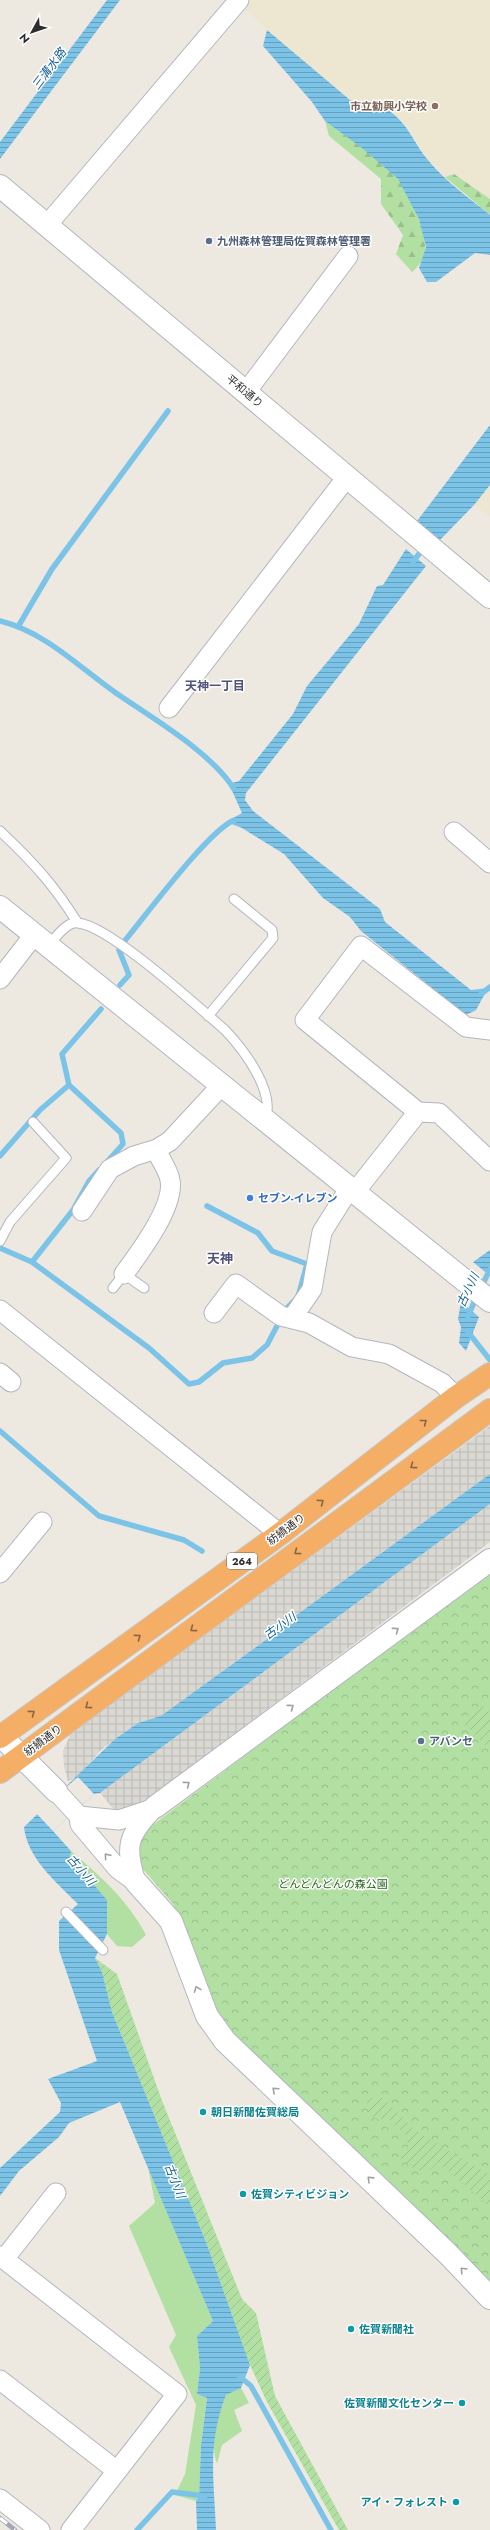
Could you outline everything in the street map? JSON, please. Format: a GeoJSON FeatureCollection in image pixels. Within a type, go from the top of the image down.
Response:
{"type":"FeatureCollection","features":[{"type":"Feature","properties":{"kind":"highway","name":"紡績通り"},"geometry":{"type":"LineString","coordinates":[[0,1736],[280,1534],[456,1397],[484,1377]]}},
{"type":"Feature","properties":{"kind":"highway","name":"紡績通り"},"geometry":{"type":"LineString","coordinates":[[21,1756],[490,1410]]}},
{"type":"Feature","properties":{"kind":"highway","name":"264"},"geometry":{"type":"LineString","coordinates":[[0,1772],[21,1756]]}},
{"type":"Feature","properties":{"kind":"street"},"geometry":{"type":"LineString","coordinates":[[47,225],[231,3]]}},
{"type":"Feature","properties":{"kind":"street","name":"平和通り"},"geometry":{"type":"LineString","coordinates":[[0,186],[490,597]]}},
{"type":"Feature","properties":{"kind":"street"},"geometry":{"type":"LineString","coordinates":[[246,392],[348,256]]}},
{"type":"Feature","properties":{"kind":"street"},"geometry":{"type":"LineString","coordinates":[[169,708],[347,477]]}},
{"type":"Feature","properties":{"kind":"street"},"geometry":{"type":"LineString","coordinates":[[454,832],[490,863]]}},
{"type":"Feature","properties":{"kind":"street"},"geometry":{"type":"LineString","coordinates":[[0,908],[490,1300]]}},
{"type":"Feature","properties":{"kind":"street"},"geometry":{"type":"LineString","coordinates":[[0,979],[41,941]]}},
{"type":"Feature","properties":{"kind":"street"},"geometry":{"type":"LineString","coordinates":[[490,1030],[466,1027],[361,946],[305,1020],[418,1112],[439,1114],[490,1161]]}},
{"type":"Feature","properties":{"kind":"street"},"geometry":{"type":"LineString","coordinates":[[82,1211],[110,1169],[134,1156],[157,1149],[182,1129],[221,1086]]}},
{"type":"Feature","properties":{"kind":"street"},"geometry":{"type":"LineString","coordinates":[[286,1317],[312,1289],[322,1232],[352,1191],[418,1112]]}},
{"type":"Feature","properties":{"kind":"street"},"geometry":{"type":"LineString","coordinates":[[119,1281],[150,1239],[172,1192],[170,1177],[159,1158],[157,1149]]}},
{"type":"Feature","properties":{"kind":"street"},"geometry":{"type":"LineString","coordinates":[[214,1313],[236,1284],[286,1317],[309,1323],[352,1347],[389,1354],[424,1371],[442,1383],[456,1397]]}},
{"type":"Feature","properties":{"kind":"street"},"geometry":{"type":"LineString","coordinates":[[2,1315],[280,1534]]}},
{"type":"Feature","properties":{"kind":"street"},"geometry":{"type":"LineString","coordinates":[[0,1573],[42,1522]]}},
{"type":"Feature","properties":{"kind":"street"},"geometry":{"type":"LineString","coordinates":[[136,1882],[128,1854],[131,1840],[138,1824],[155,1807],[490,1560]]}},
{"type":"Feature","properties":{"kind":"street"},"geometry":{"type":"LineString","coordinates":[[0,1736],[56,1791],[79,1816],[80,1824],[118,1869],[136,1882],[171,1920],[207,2016],[226,2041],[448,2254],[490,2298]]}},
{"type":"Feature","properties":{"kind":"street"},"geometry":{"type":"LineString","coordinates":[[79,1816],[119,1820],[155,1807]]}},
{"type":"Feature","properties":{"kind":"street"},"geometry":{"type":"LineString","coordinates":[[56,2193],[2,2257],[177,2394],[71,2530]]}},
{"type":"Feature","properties":{"kind":"street"},"geometry":{"type":"LineString","coordinates":[[0,2380],[117,2471]]}},
{"type":"Feature","properties":{"kind":"street"},"geometry":{"type":"LineString","coordinates":[[0,2499],[40,2530]]}},
{"type":"Feature","properties":{"kind":"lane"},"geometry":{"type":"LineString","coordinates":[[0,831],[36,865],[56,889],[78,922],[122,945],[208,1016],[239,1045],[253,1066],[268,1098],[269,1111],[265,1121]]}},
{"type":"Feature","properties":{"kind":"lane"},"geometry":{"type":"LineString","coordinates":[[208,1016],[273,938],[272,930],[234,899]]}},
{"type":"Feature","properties":{"kind":"lane"},"geometry":{"type":"LineString","coordinates":[[41,941],[69,924],[78,922]]}},
{"type":"Feature","properties":{"kind":"lane"},"geometry":{"type":"LineString","coordinates":[[0,1241],[10,1222],[66,1158],[33,1122]]}},
{"type":"Feature","properties":{"kind":"lane"},"geometry":{"type":"LineString","coordinates":[[119,1281],[144,1288]]}},
{"type":"Feature","properties":{"kind":"lane"},"geometry":{"type":"LineString","coordinates":[[66,1912],[103,1950]]}},
{"type":"Feature","properties":{"kind":"shaded area","name":"市立勧興小学校"},"geometry":{"type":"Polygon","coordinates":[[[251,0],[490,0],[490,215],[427,159],[409,129],[375,103],[359,104],[350,100],[267,30],[244,8],[251,0]]]}},
{"type":"Feature","properties":{"kind":"shaded area"},"geometry":{"type":"Polygon","coordinates":[[[490,485],[490,517],[474,505],[490,485]]]}},
{"type":"Feature","properties":{"kind":"shaded area"},"geometry":{"type":"Polygon","coordinates":[[[490,1426],[490,1474],[283,1626],[276,1624],[268,1631],[268,1638],[161,1717],[138,1723],[115,1739],[100,1751],[78,1777],[68,1781],[64,1767],[63,1751],[71,1733],[490,1426]]]}},
{"type":"Feature","properties":{"kind":"shaded area"},"geometry":{"type":"Polygon","coordinates":[[[490,1504],[490,1542],[162,1788],[132,1809],[115,1811],[100,1793],[490,1504]]]}},
{"type":"Feature","properties":{"kind":"green space"},"geometry":{"type":"Polygon","coordinates":[[[325,121],[381,162],[402,184],[416,210],[425,246],[422,260],[412,272],[396,254],[403,235],[381,204],[381,179],[329,136],[325,121]]]}},
{"type":"Feature","properties":{"kind":"green space"},"geometry":{"type":"Polygon","coordinates":[[[454,174],[490,199],[490,215],[445,177],[454,174]]]}},
{"type":"Feature","properties":{"kind":"green space","name":"どんどんどんの森公園"},"geometry":{"type":"Polygon","coordinates":[[[490,1571],[490,2284],[234,2035],[218,2014],[173,1904],[136,1861],[142,1833],[490,1571]]]}},
{"type":"Feature","properties":{"kind":"green space"},"geometry":{"type":"Polygon","coordinates":[[[482,1705],[490,1713],[490,1749],[460,1721],[482,1705]]]}},
{"type":"Feature","properties":{"kind":"green space"},"geometry":{"type":"Polygon","coordinates":[[[71,1851],[113,1889],[139,1922],[146,1935],[132,1947],[117,1946],[107,1934],[107,1900],[70,1857],[71,1851]]]}},
{"type":"Feature","properties":{"kind":"green space"},"geometry":{"type":"Polygon","coordinates":[[[95,1958],[117,1974],[161,2098],[242,2299],[256,2313],[275,2396],[348,2530],[339,2530],[267,2402],[250,2365],[206,2242],[112,2012],[102,1972],[95,1958]]]}},
{"type":"Feature","properties":{"kind":"green space"},"geometry":{"type":"Polygon","coordinates":[[[373,2097],[383,2098],[416,2131],[490,2175],[490,2207],[438,2162],[430,2170],[415,2171],[401,2158],[408,2150],[407,2136],[390,2120],[374,2118],[368,2112],[367,2102],[373,2097]]]}},
{"type":"Feature","properties":{"kind":"green space"},"geometry":{"type":"Polygon","coordinates":[[[148,2167],[213,2321],[197,2336],[200,2368],[197,2394],[207,2397],[201,2445],[199,2496],[196,2501],[175,2495],[185,2474],[196,2405],[169,2347],[176,2335],[129,2226],[155,2203],[148,2167]]]}},
{"type":"Feature","properties":{"kind":"green space"},"geometry":{"type":"Polygon","coordinates":[[[241,2388],[249,2403],[234,2410],[242,2431],[222,2445],[217,2464],[214,2437],[220,2413],[226,2395],[241,2388]]]}},
{"type":"Feature","properties":{"kind":"water"},"geometry":{"type":"Polygon","coordinates":[[[107,0],[120,0],[0,159],[0,142],[107,0]]]}},
{"type":"Feature","properties":{"kind":"water"},"geometry":{"type":"Polygon","coordinates":[[[267,30],[350,100],[381,106],[400,120],[435,168],[490,215],[490,255],[475,253],[436,282],[427,282],[419,268],[426,247],[419,219],[398,179],[362,148],[325,121],[312,102],[263,46],[267,30]]]}},
{"type":"Feature","properties":{"kind":"water"},"geometry":{"type":"Polygon","coordinates":[[[490,425],[490,485],[474,505],[440,540],[417,521],[490,425]]]}},
{"type":"Feature","properties":{"kind":"water"},"geometry":{"type":"Polygon","coordinates":[[[406,549],[426,566],[246,793],[245,800],[253,811],[380,909],[385,922],[471,990],[488,988],[476,1010],[466,1015],[361,931],[350,917],[323,898],[284,854],[242,828],[226,822],[242,813],[229,784],[239,781],[293,714],[307,686],[359,624],[377,586],[383,585],[406,549]]]}},
{"type":"Feature","properties":{"kind":"water"},"geometry":{"type":"Polygon","coordinates":[[[490,1250],[490,1276],[473,1262],[490,1250]]]}},
{"type":"Feature","properties":{"kind":"water"},"geometry":{"type":"Polygon","coordinates":[[[461,1302],[479,1317],[466,1351],[459,1343],[461,1327],[458,1319],[461,1302]]]}},
{"type":"Feature","properties":{"kind":"water"},"geometry":{"type":"Polygon","coordinates":[[[490,1474],[490,1504],[100,1793],[94,1794],[53,1831],[71,1851],[70,1857],[107,1900],[107,1934],[95,1958],[102,1972],[112,2012],[206,2242],[250,2365],[241,2388],[226,2395],[216,2430],[213,2478],[216,2530],[197,2530],[196,2501],[199,2496],[201,2445],[207,2398],[197,2394],[200,2368],[197,2336],[213,2321],[120,2102],[69,2123],[59,2137],[19,2171],[0,2196],[0,2168],[60,2112],[61,2103],[48,2079],[97,2061],[59,1950],[59,1921],[78,1904],[52,1879],[44,1869],[31,1849],[26,1838],[24,1827],[115,1739],[138,1723],[161,1716],[267,1639],[268,1631],[276,1624],[283,1625],[490,1474]]]}},
{"type":"Feature","properties":{"kind":"pier"},"geometry":{"type":"Polygon","coordinates":[[[78,1777],[94,1794],[53,1831],[36,1813],[78,1777]]]}},
{"type":"Feature","properties":{"kind":"waterway"},"geometry":{"type":"LineString","coordinates":[[19,625],[52,569],[168,411]]}},
{"type":"Feature","properties":{"kind":"waterway"},"geometry":{"type":"LineString","coordinates":[[413,562],[424,547]]}},
{"type":"Feature","properties":{"kind":"waterway"},"geometry":{"type":"LineString","coordinates":[[0,621],[32,633],[47,642],[116,693],[180,736],[211,762],[224,775],[234,789]]}},
{"type":"Feature","properties":{"kind":"waterway"},"geometry":{"type":"LineString","coordinates":[[120,985],[129,975],[119,950],[123,943],[194,856],[224,826],[235,820]]}},
{"type":"Feature","properties":{"kind":"waterway"},"geometry":{"type":"LineString","coordinates":[[481,994],[490,987]]}},
{"type":"Feature","properties":{"kind":"waterway"},"geometry":{"type":"LineString","coordinates":[[0,1156],[40,1110],[69,1085],[62,1054],[101,1009]]}},
{"type":"Feature","properties":{"kind":"waterway"},"geometry":{"type":"LineString","coordinates":[[69,1085],[121,1133],[123,1144],[106,1163]]}},
{"type":"Feature","properties":{"kind":"waterway"},"geometry":{"type":"LineString","coordinates":[[32,1262],[73,1210],[89,1181],[99,1170]]}},
{"type":"Feature","properties":{"kind":"waterway"},"geometry":{"type":"LineString","coordinates":[[0,1248],[32,1262],[149,1348],[189,1384],[199,1382],[223,1363],[252,1358],[267,1345],[286,1309],[298,1297],[307,1264],[272,1251],[258,1233],[207,1206]]}},
{"type":"Feature","properties":{"kind":"waterway","name":"古小川"},"geometry":{"type":"LineString","coordinates":[[481,1288],[490,1269]]}},
{"type":"Feature","properties":{"kind":"waterway","name":"古小川"},"geometry":{"type":"LineString","coordinates":[[468,1316],[477,1296]]}},
{"type":"Feature","properties":{"kind":"waterway","name":"古小川"},"geometry":{"type":"LineString","coordinates":[[468,1332],[490,1360]]}},
{"type":"Feature","properties":{"kind":"waterway"},"geometry":{"type":"LineString","coordinates":[[0,1431],[99,1516],[184,1540],[202,1551]]}},
{"type":"Feature","properties":{"kind":"waterway"},"geometry":{"type":"LineString","coordinates":[[239,2376],[251,2386],[331,2530]]}},
{"type":"Feature","properties":{"kind":"waterway"},"geometry":{"type":"LineString","coordinates":[[137,2530],[172,2492],[205,2496]]}},
{"type":"Feature","properties":{"kind":"railway"},"geometry":{"type":"LineString","coordinates":[[0,2518],[15,2530]]}},
{"type":"Feature","properties":{"kind":"place","name":"市立勧興小学校"},"geometry":{"type":"Point","coordinates":[435,106]}},
{"type":"Feature","properties":{"kind":"place","name":"九州森林管理局佐賀森林管理署"},"geometry":{"type":"Point","coordinates":[209,241]}},
{"type":"Feature","properties":{"kind":"place","name":"セブン-イレブン"},"geometry":{"type":"Point","coordinates":[250,1198]}},
{"type":"Feature","properties":{"kind":"place","name":"アバンセ"},"geometry":{"type":"Point","coordinates":[421,1741]}},
{"type":"Feature","properties":{"kind":"place","name":"朝日新聞佐賀総局"},"geometry":{"type":"Point","coordinates":[203,2112]}},
{"type":"Feature","properties":{"kind":"place","name":"佐賀シティビジョン"},"geometry":{"type":"Point","coordinates":[243,2194]}},
{"type":"Feature","properties":{"kind":"place","name":"佐賀新聞社"},"geometry":{"type":"Point","coordinates":[351,2329]}},
{"type":"Feature","properties":{"kind":"place","name":"佐賀新聞文化センター"},"geometry":{"type":"Point","coordinates":[462,2403]}},
{"type":"Feature","properties":{"kind":"place","name":"アイ・フォレスト"},"geometry":{"type":"Point","coordinates":[456,2502]}},
{"type":"Feature","properties":{"kind":"district","name":"天神一丁目"},"geometry":{"type":"Point","coordinates":[215,686]}},
{"type":"Feature","properties":{"kind":"district","name":"天神"},"geometry":{"type":"Point","coordinates":[220,1258]}},
{"type":"Feature","properties":{"kind":"water label","name":"三溝水路"},"geometry":{"type":"Point","coordinates":[49,69]}}]}
